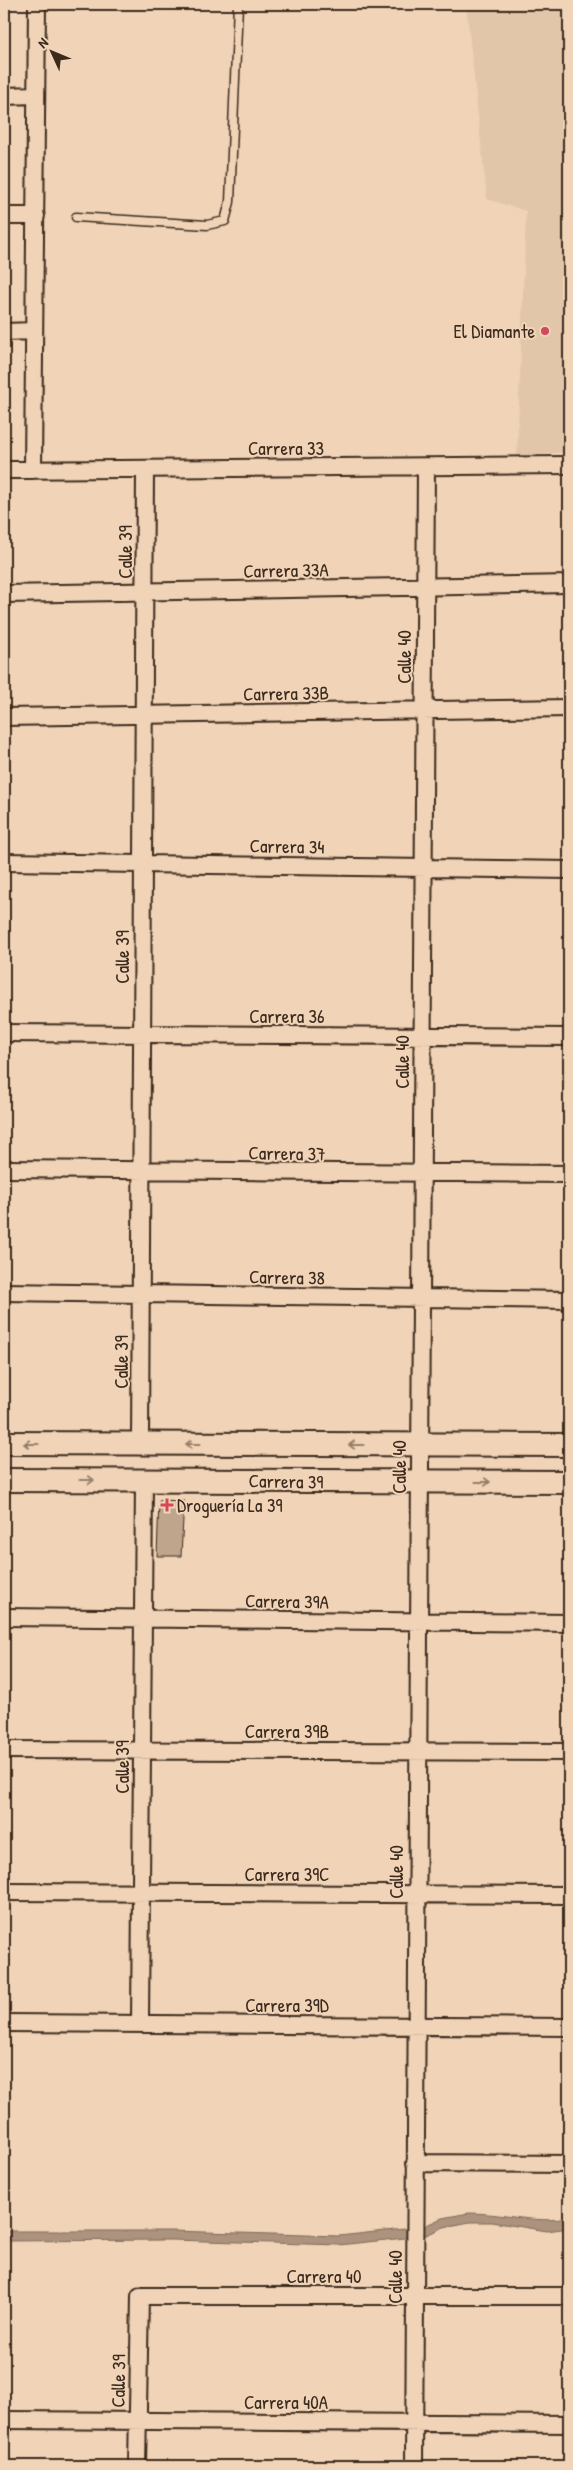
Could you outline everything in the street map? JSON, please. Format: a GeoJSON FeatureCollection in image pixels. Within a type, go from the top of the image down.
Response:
{"type":"FeatureCollection","features":[{"type":"Feature","properties":{"kind":"main road","name":"Carrera 39"},"geometry":{"type":"LineString","coordinates":[[4,1444],[569,1445]]}},
{"type":"Feature","properties":{"kind":"main road","name":"Carrera 39"},"geometry":{"type":"LineString","coordinates":[[4,1480],[569,1482]]}},
{"type":"Feature","properties":{"kind":"street"},"geometry":{"type":"LineString","coordinates":[[33,470],[37,4]]}},
{"type":"Feature","properties":{"kind":"street"},"geometry":{"type":"LineString","coordinates":[[4,96],[35,95]]}},
{"type":"Feature","properties":{"kind":"street"},"geometry":{"type":"LineString","coordinates":[[4,216],[36,216]]}},
{"type":"Feature","properties":{"kind":"street"},"geometry":{"type":"LineString","coordinates":[[4,332],[34,331]]}},
{"type":"Feature","properties":{"kind":"street","name":"Carrera 33"},"geometry":{"type":"LineString","coordinates":[[4,470],[569,465]]}},
{"type":"Feature","properties":{"kind":"street","name":"Calle 40"},"geometry":{"type":"LineString","coordinates":[[414,2466],[415,2026],[426,467]]}},
{"type":"Feature","properties":{"kind":"street","name":"Calle 39"},"geometry":{"type":"LineString","coordinates":[[140,1444],[145,469]]}},
{"type":"Feature","properties":{"kind":"street","name":"Carrera 33A"},"geometry":{"type":"LineString","coordinates":[[4,594],[569,584]]}},
{"type":"Feature","properties":{"kind":"street","name":"Carrera 33B"},"geometry":{"type":"LineString","coordinates":[[4,717],[569,708]]}},
{"type":"Feature","properties":{"kind":"street","name":"Carrera 34"},"geometry":{"type":"LineString","coordinates":[[4,862],[569,870]]}},
{"type":"Feature","properties":{"kind":"street","name":"Carrera 36"},"geometry":{"type":"LineString","coordinates":[[4,1033],[569,1037]]}},
{"type":"Feature","properties":{"kind":"street","name":"Carrera 37"},"geometry":{"type":"LineString","coordinates":[[4,1169],[569,1174]]}},
{"type":"Feature","properties":{"kind":"street","name":"Carrera 38"},"geometry":{"type":"LineString","coordinates":[[4,1292],[569,1300]]}},
{"type":"Feature","properties":{"kind":"street","name":"Calle 39"},"geometry":{"type":"LineString","coordinates":[[140,2024],[144,1480]]}},
{"type":"Feature","properties":{"kind":"street","name":"Carrera 39A"},"geometry":{"type":"LineString","coordinates":[[4,1618],[569,1623]]}},
{"type":"Feature","properties":{"kind":"street","name":"Carrera 39B"},"geometry":{"type":"LineString","coordinates":[[4,1750],[569,1752]]}},
{"type":"Feature","properties":{"kind":"street","name":"Carrera 39C"},"geometry":{"type":"LineString","coordinates":[[4,1892],[569,1895]]}},
{"type":"Feature","properties":{"kind":"street","name":"Carrera 39D"},"geometry":{"type":"LineString","coordinates":[[4,2023],[569,2027]]}},
{"type":"Feature","properties":{"kind":"street"},"geometry":{"type":"LineString","coordinates":[[415,2163],[569,2164]]}},
{"type":"Feature","properties":{"kind":"street","name":"Calle 39"},"geometry":{"type":"LineString","coordinates":[[137,2466],[140,2296]]}},
{"type":"Feature","properties":{"kind":"street","name":"Carrera 40"},"geometry":{"type":"LineString","coordinates":[[140,2296],[569,2296]]}},
{"type":"Feature","properties":{"kind":"street","name":"Carrera 40A"},"geometry":{"type":"LineString","coordinates":[[4,2420],[569,2424]]}},
{"type":"Feature","properties":{"kind":"lane"},"geometry":{"type":"LineString","coordinates":[[76,217],[207,225],[225,221],[230,202],[238,4]]}},
{"type":"Feature","properties":{"kind":"shaded area","name":"El Diamante"},"geometry":{"type":"Polygon","coordinates":[[[466,4],[569,4],[569,452],[517,456],[526,211],[487,199],[466,4]]]}},
{"type":"Feature","properties":{"kind":"shaded area"},"geometry":{"type":"Polygon","coordinates":[[[469,2213],[544,2220],[569,2218],[569,2228],[547,2231],[492,2222],[470,2222],[444,2227],[424,2236],[339,2245],[171,2240],[4,2241],[4,2231],[171,2231],[339,2236],[422,2227],[442,2218],[469,2213]]]}},
{"type":"Feature","properties":{"kind":"building"},"geometry":{"type":"Polygon","coordinates":[[[159,1500],[184,1501],[181,1556],[157,1556],[159,1500]]]}},
{"type":"Feature","properties":{"kind":"place","name":"El Diamante"},"geometry":{"type":"Point","coordinates":[545,331]}},
{"type":"Feature","properties":{"kind":"place","name":"Droguería La 39"},"geometry":{"type":"Point","coordinates":[167,1505]}}]}
